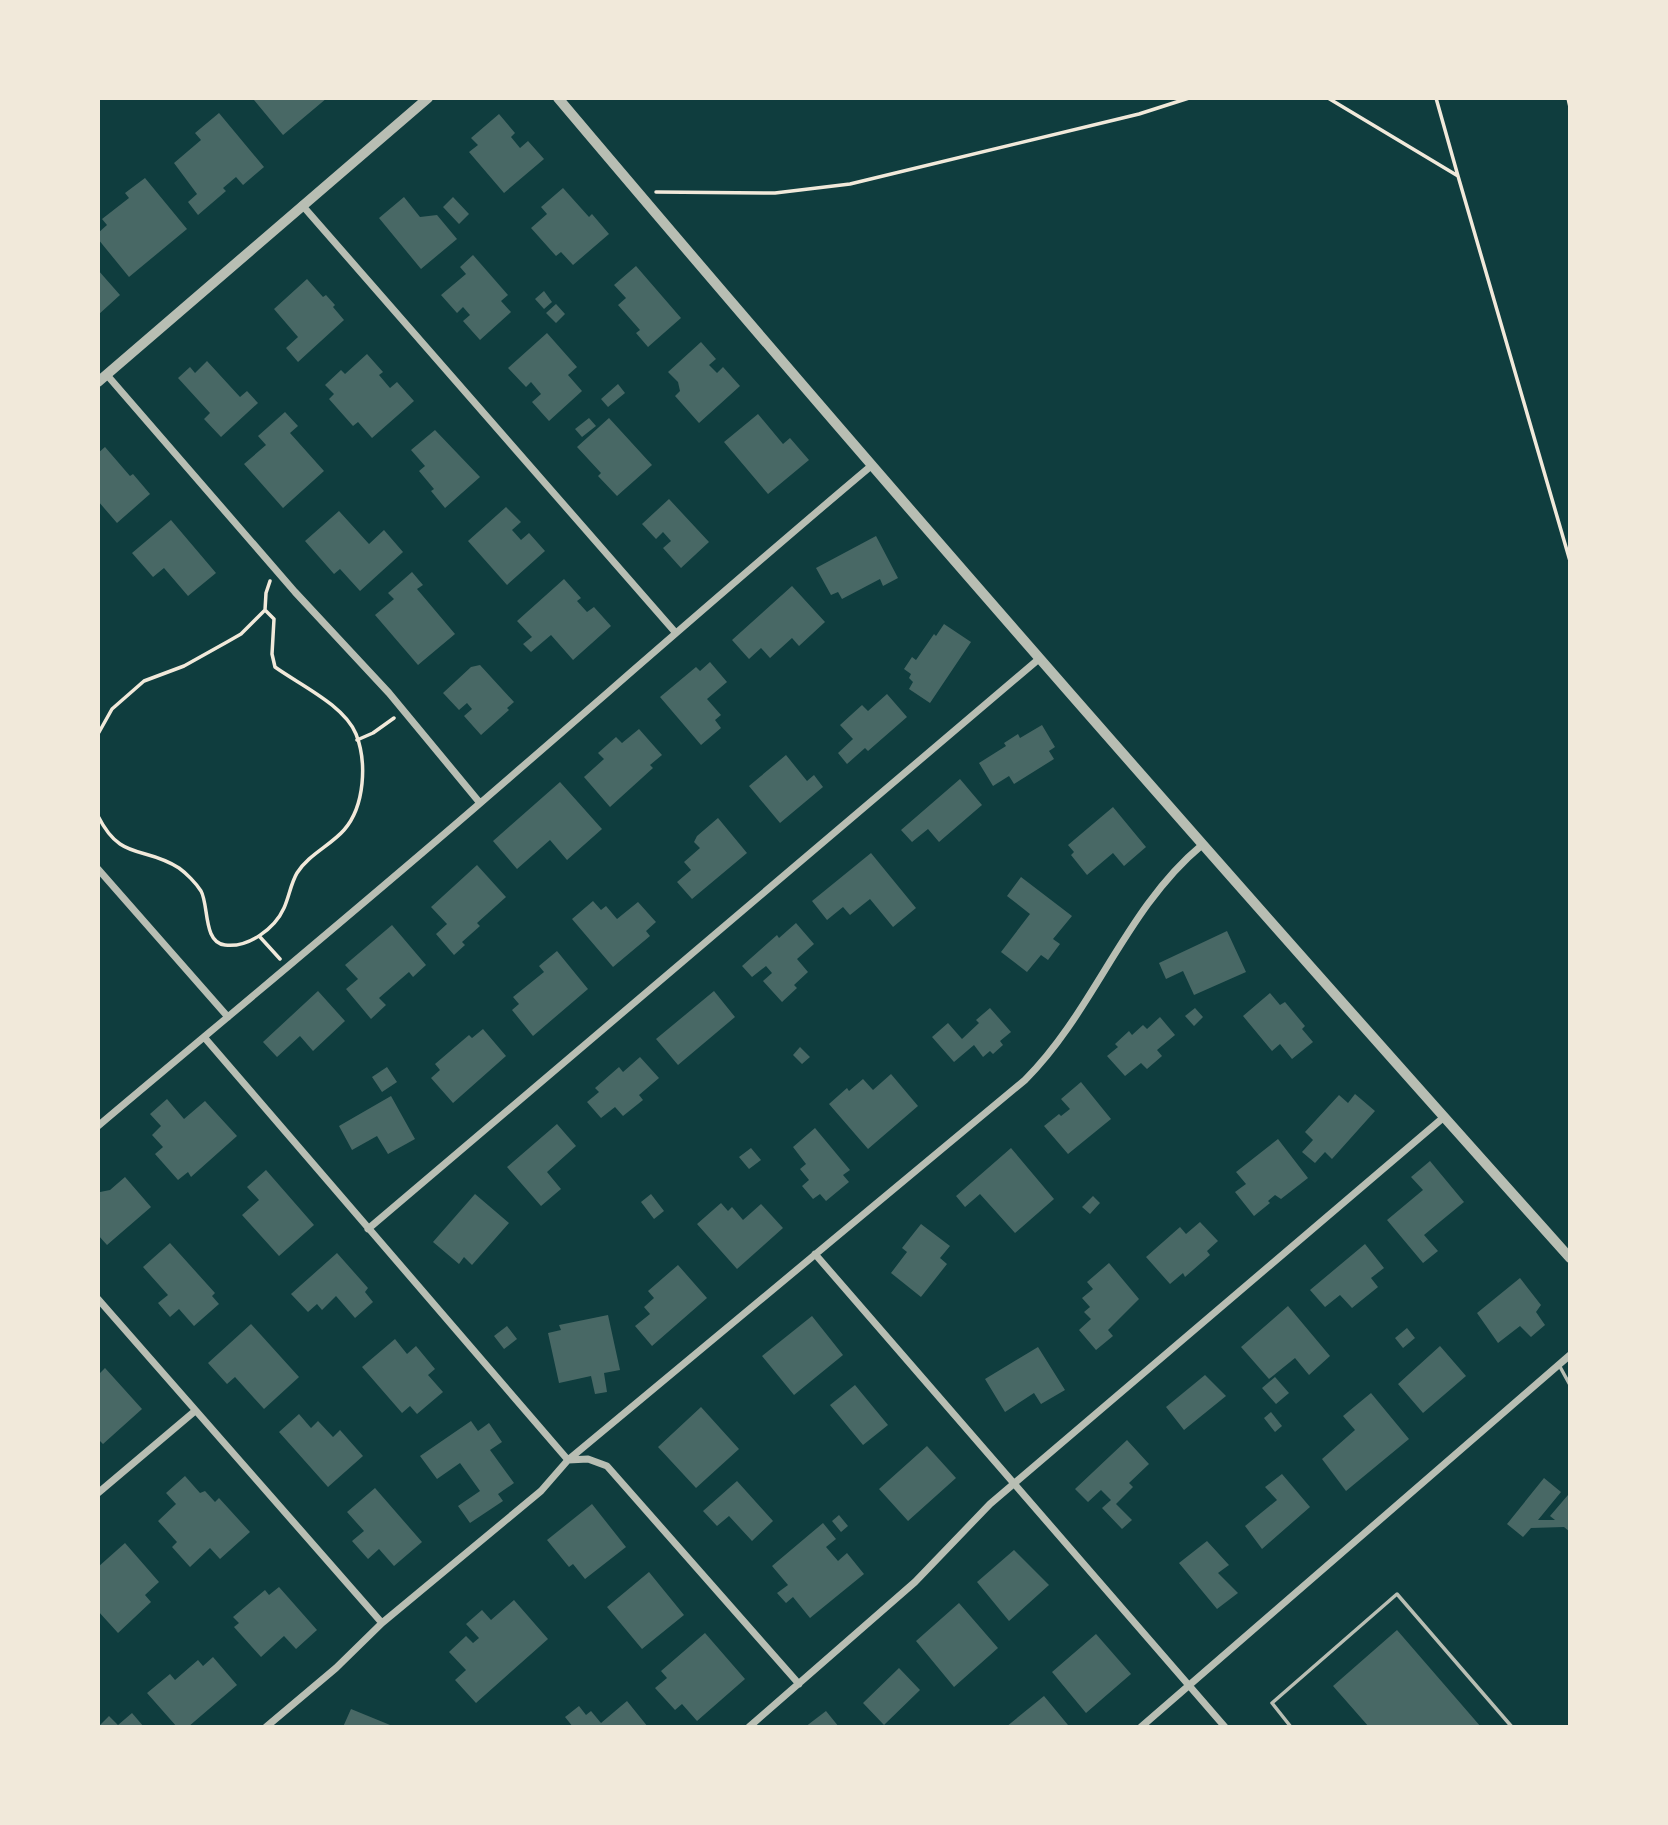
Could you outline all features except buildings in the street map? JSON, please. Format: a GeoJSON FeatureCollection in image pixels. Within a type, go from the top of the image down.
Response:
{"type":"FeatureCollection","features":[{"type":"Feature","properties":{"kind":"street"},"geometry":{"type":"LineString","coordinates":[[98,382],[428,98]]}},
{"type":"Feature","properties":{"kind":"street"},"geometry":{"type":"LineString","coordinates":[[558,98],[806,392],[1202,845],[1570,1258]]}},
{"type":"Feature","properties":{"kind":"street"},"geometry":{"type":"LineString","coordinates":[[302,205],[674,632]]}},
{"type":"Feature","properties":{"kind":"street"},"geometry":{"type":"LineString","coordinates":[[107,375],[295,592],[389,693],[480,803]]}},
{"type":"Feature","properties":{"kind":"street"},"geometry":{"type":"LineString","coordinates":[[98,1126],[480,803],[674,632],[872,466]]}},
{"type":"Feature","properties":{"kind":"street"},"geometry":{"type":"LineString","coordinates":[[368,1229],[1040,658]]}},
{"type":"Feature","properties":{"kind":"street"},"geometry":{"type":"LineString","coordinates":[[266,1727],[337,1668],[382,1623],[541,1491],[568,1460],[999,1103],[1040,1065],[1070,1027],[1144,910],[1182,862],[1202,845]]}},
{"type":"Feature","properties":{"kind":"street"},"geometry":{"type":"LineString","coordinates":[[98,869],[228,1017]]}},
{"type":"Feature","properties":{"kind":"street"},"geometry":{"type":"LineString","coordinates":[[204,1037],[568,1460]]}},
{"type":"Feature","properties":{"kind":"street"},"geometry":{"type":"LineString","coordinates":[[749,1727],[915,1582],[990,1504],[1444,1118]]}},
{"type":"Feature","properties":{"kind":"street"},"geometry":{"type":"LineString","coordinates":[[815,1254],[1226,1727]]}},
{"type":"Feature","properties":{"kind":"street"},"geometry":{"type":"LineString","coordinates":[[98,1299],[382,1623]]}},
{"type":"Feature","properties":{"kind":"street"},"geometry":{"type":"LineString","coordinates":[[1141,1727],[1570,1355]]}},
{"type":"Feature","properties":{"kind":"street"},"geometry":{"type":"LineString","coordinates":[[98,1493],[195,1411]]}},
{"type":"Feature","properties":{"kind":"street"},"geometry":{"type":"LineString","coordinates":[[568,1460],[588,1459],[607,1466],[799,1684]]}},
{"type":"Feature","properties":{"kind":"lane"},"geometry":{"type":"LineString","coordinates":[[1559,1365],[1570,1385]]}},
{"type":"Feature","properties":{"kind":"lane"},"geometry":{"type":"LineString","coordinates":[[1291,1727],[1272,1703],[1397,1594],[1513,1727]]}},
{"type":"Feature","properties":{"kind":"path"},"geometry":{"type":"LineString","coordinates":[[637,192],[775,193],[850,184],[1139,114],[1189,98]]}},
{"type":"Feature","properties":{"kind":"path"},"geometry":{"type":"LineString","coordinates":[[1328,98],[1458,176]]}},
{"type":"Feature","properties":{"kind":"path"},"geometry":{"type":"LineString","coordinates":[[1436,98],[1570,561]]}},
{"type":"Feature","properties":{"kind":"path"},"geometry":{"type":"LineString","coordinates":[[1567,98],[1570,107]]}},
{"type":"Feature","properties":{"kind":"path"},"geometry":{"type":"LineString","coordinates":[[98,734],[113,709],[144,681],[184,666],[241,634],[265,610],[266,593],[271,578]]}},
{"type":"Feature","properties":{"kind":"path"},"geometry":{"type":"LineString","coordinates":[[98,816],[117,844],[161,858],[182,870],[201,891],[210,930],[217,942],[224,946],[260,937],[283,911],[298,873],[344,831],[352,820],[360,798],[362,765],[357,740],[348,720],[332,705],[275,667],[272,654],[274,619],[265,610]]}},
{"type":"Feature","properties":{"kind":"path"},"geometry":{"type":"LineString","coordinates":[[357,740],[373,733],[393,718]]}},
{"type":"Feature","properties":{"kind":"path"},"geometry":{"type":"LineString","coordinates":[[260,937],[281,961]]}}]}
